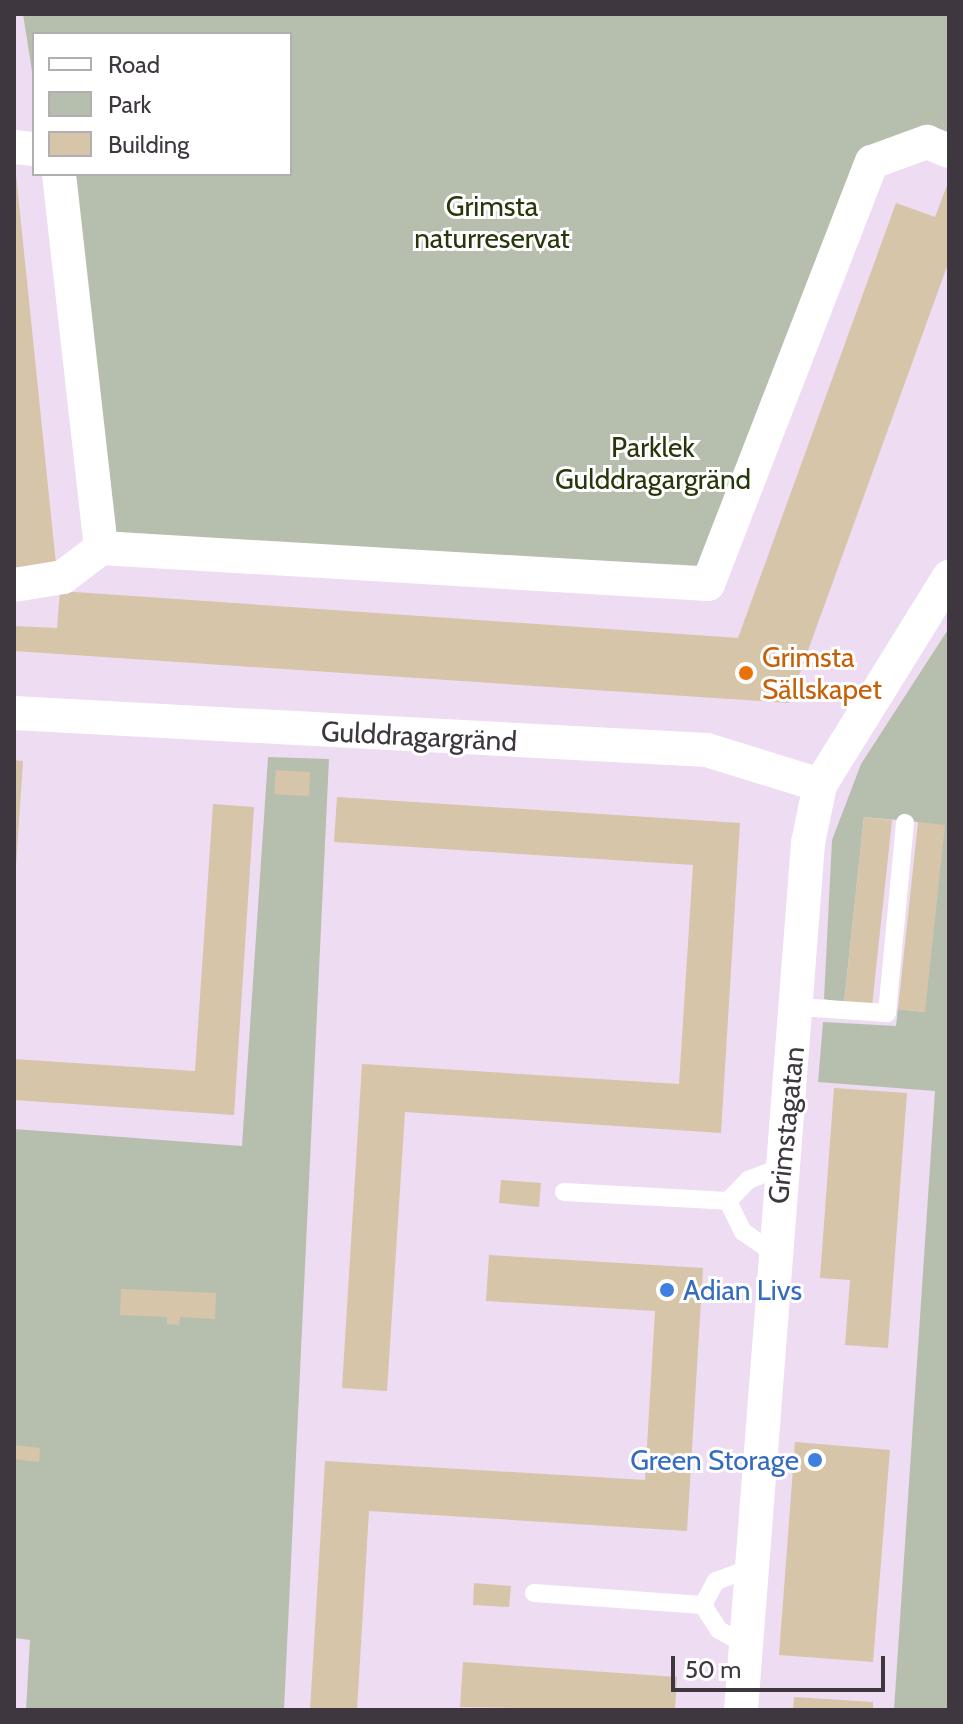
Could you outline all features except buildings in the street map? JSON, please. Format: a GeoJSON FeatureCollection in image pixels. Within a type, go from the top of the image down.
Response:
{"type":"FeatureCollection","features":[{"type":"Feature","properties":{"kind":"street"},"geometry":{"type":"LineString","coordinates":[[14,585],[63,577],[101,548],[708,584],[872,162],[927,142],[949,151]]}},
{"type":"Feature","properties":{"kind":"street"},"geometry":{"type":"LineString","coordinates":[[59,176],[101,548]]}},
{"type":"Feature","properties":{"kind":"street","name":"Grimstagatan"},"geometry":{"type":"LineString","coordinates":[[741,1710],[780,1168],[798,1007],[808,843],[820,785],[949,577]]}},
{"type":"Feature","properties":{"kind":"street","name":"Gulddragargränd"},"geometry":{"type":"LineString","coordinates":[[14,713],[707,750],[820,785]]}},
{"type":"Feature","properties":{"kind":"lane"},"geometry":{"type":"LineString","coordinates":[[798,1007],[887,1013],[905,823]]}},
{"type":"Feature","properties":{"kind":"lane"},"geometry":{"type":"LineString","coordinates":[[564,1192],[728,1201],[748,1180],[780,1168]]}},
{"type":"Feature","properties":{"kind":"lane"},"geometry":{"type":"LineString","coordinates":[[728,1201],[743,1232],[775,1254]]}},
{"type":"Feature","properties":{"kind":"lane"},"geometry":{"type":"LineString","coordinates":[[703,1605],[716,1581],[752,1568]]}},
{"type":"Feature","properties":{"kind":"lane"},"geometry":{"type":"LineString","coordinates":[[534,1593],[703,1605]]}},
{"type":"Feature","properties":{"kind":"lane"},"geometry":{"type":"LineString","coordinates":[[703,1605],[719,1630],[746,1645]]}},
{"type":"Feature","properties":{"kind":"green space","name":"Grimsta naturreservat"},"geometry":{"type":"Polygon","coordinates":[[[23,14],[949,14],[949,151],[876,152],[707,566],[117,537],[74,176],[292,176],[292,32],[32,32],[32,71],[23,14]]]}},
{"type":"Feature","properties":{"kind":"green space"},"geometry":{"type":"Polygon","coordinates":[[[949,628],[949,1710],[894,1710],[935,1091],[818,1082],[823,1022],[896,1026],[898,1009],[925,1012],[918,822],[864,817],[844,1003],[824,999],[832,840],[861,764],[949,628]]]}},
{"type":"Feature","properties":{"kind":"green space"},"geometry":{"type":"Polygon","coordinates":[[[268,757],[329,759],[284,1710],[26,1710],[30,1640],[14,1638],[14,1129],[242,1146],[268,757]]]}},
{"type":"Feature","properties":{"kind":"place","name":"Grimsta Sällskapet"},"geometry":{"type":"Point","coordinates":[746,673]}},
{"type":"Feature","properties":{"kind":"place","name":"Adian Livs"},"geometry":{"type":"Point","coordinates":[667,1290]}},
{"type":"Feature","properties":{"kind":"place","name":"Green Storage"},"geometry":{"type":"Point","coordinates":[815,1460]}},
{"type":"Feature","properties":{"kind":"park label","name":"Parklek Gulddragargränd"},"geometry":{"type":"Point","coordinates":[653,463]}}]}
